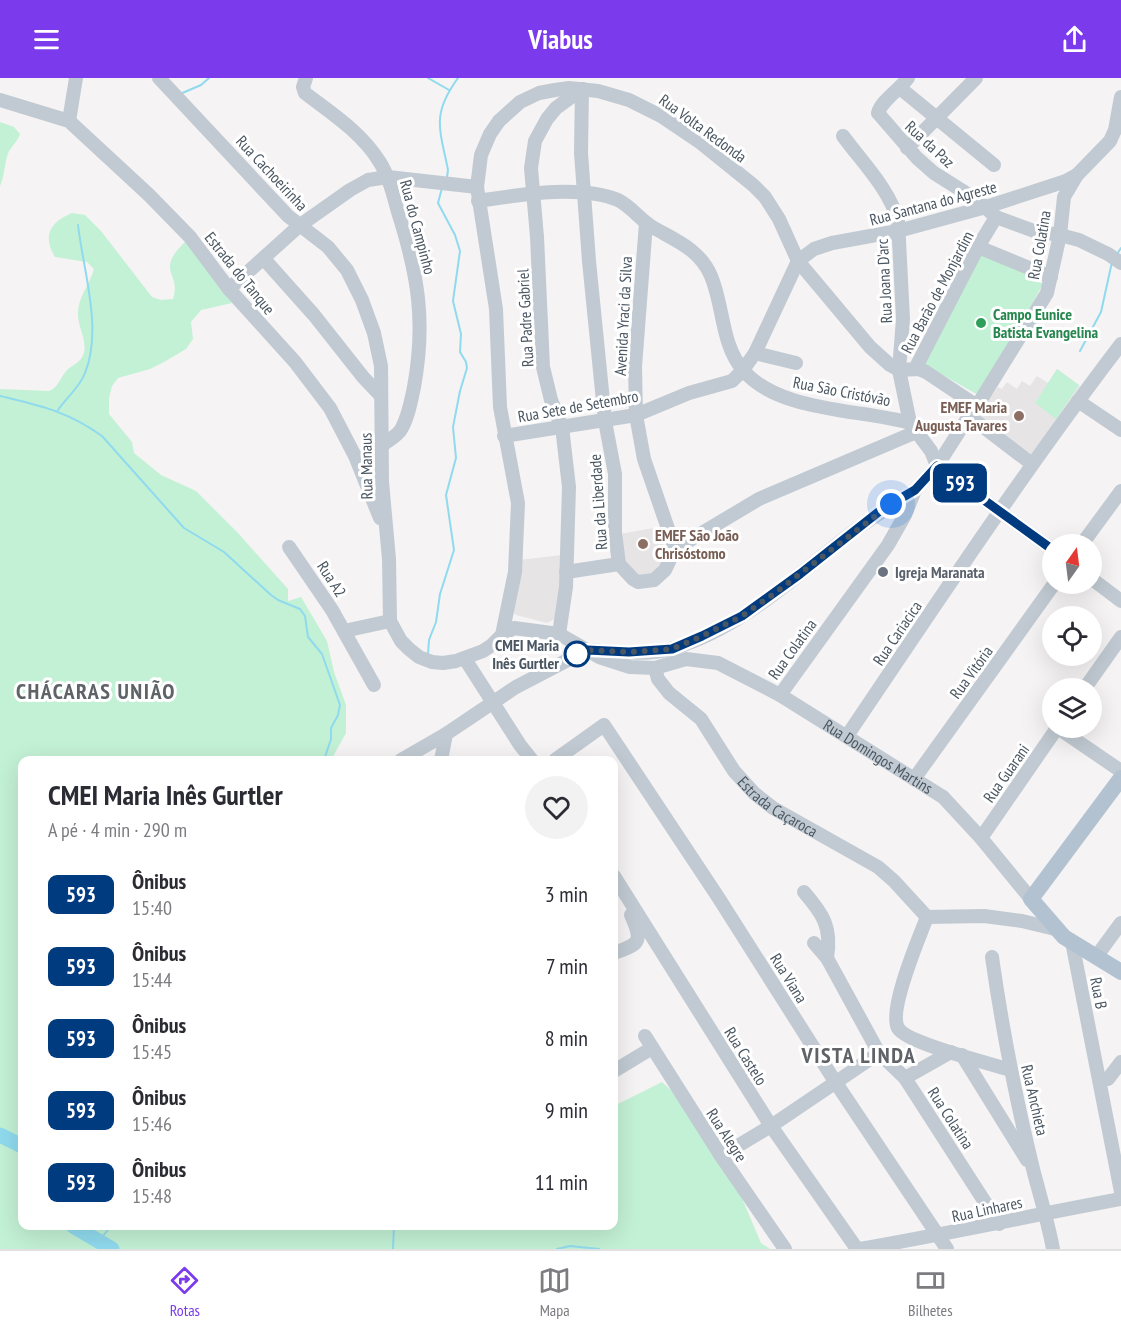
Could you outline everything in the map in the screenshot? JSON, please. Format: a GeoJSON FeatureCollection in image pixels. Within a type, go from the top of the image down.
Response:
{"type":"FeatureCollection","features":[{"type":"Feature","properties":{"kind":"main road"},"geometry":{"type":"LineString","coordinates":[[1031,899],[1121,778]]}},
{"type":"Feature","properties":{"kind":"main road","name":"Rua Domingos Martins"},"geometry":{"type":"LineString","coordinates":[[1031,899],[1055,929]]}},
{"type":"Feature","properties":{"kind":"main road"},"geometry":{"type":"LineString","coordinates":[[1055,929],[1121,972]]}},
{"type":"Feature","properties":{"kind":"street"},"geometry":{"type":"LineString","coordinates":[[69,121],[76,78]]}},
{"type":"Feature","properties":{"kind":"street","name":"Rua Cachoeirinha"},"geometry":{"type":"LineString","coordinates":[[159,78],[299,226],[328,247],[354,281],[370,320],[377,347],[381,366],[381,396]]}},
{"type":"Feature","properties":{"kind":"street","name":"Rua do Campinho"},"geometry":{"type":"LineString","coordinates":[[306,78],[303,87],[305,93],[356,134],[378,159],[388,177],[417,278],[420,340],[417,369],[406,420],[396,434],[382,445]]}},
{"type":"Feature","properties":{"kind":"street"},"geometry":{"type":"LineString","coordinates":[[908,148],[976,78]]}},
{"type":"Feature","properties":{"kind":"street"},"geometry":{"type":"LineString","coordinates":[[904,83],[938,118],[994,165]]}},
{"type":"Feature","properties":{"kind":"street","name":"Rua da Paz"},"geometry":{"type":"LineString","coordinates":[[904,83],[879,109],[878,113],[908,148],[934,173],[991,212],[1034,231],[1060,234],[1092,245],[1121,263]]}},
{"type":"Feature","properties":{"kind":"street","name":"Rua Volta Redonda"},"geometry":{"type":"LineString","coordinates":[[502,635],[514,572],[518,503],[504,436],[498,388],[496,309],[477,194],[479,165],[484,146],[499,121],[520,102],[539,93],[568,88],[610,93],[661,116],[701,143],[765,197],[779,219],[798,261],[870,347],[899,370]]}},
{"type":"Feature","properties":{"kind":"street","name":"Rua da Liberdade"},"geometry":{"type":"LineString","coordinates":[[582,89],[584,194],[605,421],[615,474],[615,533],[619,564],[633,579],[638,582],[649,581],[665,570],[675,549],[759,499],[913,427]]}},
{"type":"Feature","properties":{"kind":"street","name":"Rua Padre Gabriel"},"geometry":{"type":"LineString","coordinates":[[559,634],[566,572],[568,487],[562,427],[551,400],[543,367],[537,237],[531,168],[532,154],[541,129],[556,108],[582,89]]}},
{"type":"Feature","properties":{"kind":"street","name":"Rua Colatina"},"geometry":{"type":"LineString","coordinates":[[780,695],[888,545],[905,515],[915,490],[937,466],[1047,293],[1060,234],[1064,197],[1077,175],[1110,141],[1121,97]]}},
{"type":"Feature","properties":{"kind":"street","name":"Estrada do Tanque"},"geometry":{"type":"LineString","coordinates":[[0,100],[69,121],[149,195],[190,237],[229,289],[295,362],[330,408],[355,456],[386,534]]}},
{"type":"Feature","properties":{"kind":"street","name":"Rua Joana D'arc"},"geometry":{"type":"LineString","coordinates":[[843,136],[893,206],[898,221],[903,326],[899,370]]}},
{"type":"Feature","properties":{"kind":"street","name":"Rua Santana do Agreste"},"geometry":{"type":"LineString","coordinates":[[798,261],[814,249],[823,246],[991,212],[1077,175]]}},
{"type":"Feature","properties":{"kind":"street","name":"Rua São Cristóvão"},"geometry":{"type":"LineString","coordinates":[[229,289],[299,226],[360,184],[378,178],[388,177],[477,194],[602,196],[620,201],[646,223],[690,248],[702,260],[715,285],[730,346],[743,370],[773,392],[793,400],[913,427]]}},
{"type":"Feature","properties":{"kind":"street","name":"Rua Barão de Monjardim"},"geometry":{"type":"LineString","coordinates":[[899,370],[915,369],[978,247],[991,212]]}},
{"type":"Feature","properties":{"kind":"street","name":"Avenida Yraci da Silva"},"geometry":{"type":"LineString","coordinates":[[646,223],[635,367],[636,415],[644,459],[675,549]]}},
{"type":"Feature","properties":{"kind":"street"},"geometry":{"type":"LineString","coordinates":[[978,247],[1051,277]]}},
{"type":"Feature","properties":{"kind":"street"},"geometry":{"type":"LineString","coordinates":[[264,259],[381,396]]}},
{"type":"Feature","properties":{"kind":"street","name":"Rua Sete de Setembro"},"geometry":{"type":"LineString","coordinates":[[504,436],[636,415],[689,393],[732,381],[755,353],[798,261]]}},
{"type":"Feature","properties":{"kind":"street","name":"Rua Cariacica"},"geometry":{"type":"LineString","coordinates":[[847,736],[999,511],[1121,344]]}},
{"type":"Feature","properties":{"kind":"street"},"geometry":{"type":"LineString","coordinates":[[755,353],[796,363]]}},
{"type":"Feature","properties":{"kind":"street"},"geometry":{"type":"LineString","coordinates":[[915,369],[926,372],[1032,464]]}},
{"type":"Feature","properties":{"kind":"street"},"geometry":{"type":"LineString","coordinates":[[899,370],[913,427],[931,451],[937,466],[1042,542]]}},
{"type":"Feature","properties":{"kind":"street","name":"Rua Manaus"},"geometry":{"type":"LineString","coordinates":[[381,396],[382,483],[389,559],[390,621]]}},
{"type":"Feature","properties":{"kind":"street"},"geometry":{"type":"LineString","coordinates":[[1078,401],[1121,430]]}},
{"type":"Feature","properties":{"kind":"street"},"geometry":{"type":"LineString","coordinates":[[408,756],[494,704],[516,687],[587,650],[656,652],[672,649],[702,636],[749,611],[881,510],[915,490]]}},
{"type":"Feature","properties":{"kind":"street"},"geometry":{"type":"LineString","coordinates":[[1089,534],[1121,491]]}},
{"type":"Feature","properties":{"kind":"street","name":"Rua A2"},"geometry":{"type":"LineString","coordinates":[[289,547],[314,582],[374,685]]}},
{"type":"Feature","properties":{"kind":"street"},"geometry":{"type":"LineString","coordinates":[[566,572],[619,564]]}},
{"type":"Feature","properties":{"kind":"street"},"geometry":{"type":"LineString","coordinates":[[1102,587],[1121,601]]}},
{"type":"Feature","properties":{"kind":"street","name":"Rua Vitória"},"geometry":{"type":"LineString","coordinates":[[914,779],[1047,594]]}},
{"type":"Feature","properties":{"kind":"street"},"geometry":{"type":"LineString","coordinates":[[344,631],[390,621],[401,641],[419,657],[443,663],[465,659],[492,645],[514,628],[559,634],[612,663],[630,667],[655,668]]}},
{"type":"Feature","properties":{"kind":"street"},"geometry":{"type":"LineString","coordinates":[[1092,678],[1121,637]]}},
{"type":"Feature","properties":{"kind":"street"},"geometry":{"type":"LineString","coordinates":[[465,659],[529,756]]}},
{"type":"Feature","properties":{"kind":"street","name":"Rua Domingos Martins"},"geometry":{"type":"LineString","coordinates":[[655,668],[687,659],[706,660],[730,668],[847,736],[952,805],[1031,899]]}},
{"type":"Feature","properties":{"kind":"street","name":"Estrada Caçaroca"},"geometry":{"type":"LineString","coordinates":[[655,668],[658,679],[669,693],[701,719],[734,771],[754,793],[773,808],[878,867],[927,917]]}},
{"type":"Feature","properties":{"kind":"street","name":"Rua Viana"},"geometry":{"type":"LineString","coordinates":[[561,756],[604,725],[718,897],[836,1083],[947,1249]]}},
{"type":"Feature","properties":{"kind":"street"},"geometry":{"type":"LineString","coordinates":[[442,756],[446,734]]}},
{"type":"Feature","properties":{"kind":"street","name":"Rua Guarani"},"geometry":{"type":"LineString","coordinates":[[981,838],[1051,738]]}},
{"type":"Feature","properties":{"kind":"street"},"geometry":{"type":"LineString","coordinates":[[1073,738],[1121,771]]}},
{"type":"Feature","properties":{"kind":"street"},"geometry":{"type":"LineString","coordinates":[[518,756],[520,746]]}},
{"type":"Feature","properties":{"kind":"street","name":"Rua Castelo"},"geometry":{"type":"LineString","coordinates":[[618,882],[771,1126],[858,1249]]}},
{"type":"Feature","properties":{"kind":"street"},"geometry":{"type":"LineString","coordinates":[[618,952],[634,946],[638,936],[624,901],[623,889]]}},
{"type":"Feature","properties":{"kind":"street"},"geometry":{"type":"LineString","coordinates":[[804,892],[825,920],[829,932],[827,958]]}},
{"type":"Feature","properties":{"kind":"street"},"geometry":{"type":"LineString","coordinates":[[1011,1070],[956,1054],[899,1031],[896,1023],[905,976],[927,917],[984,916],[1022,921],[1055,929]]}},
{"type":"Feature","properties":{"kind":"street"},"geometry":{"type":"LineString","coordinates":[[1096,957],[1121,923]]}},
{"type":"Feature","properties":{"kind":"street","name":"Rua B"},"geometry":{"type":"LineString","coordinates":[[1072,942],[1121,1192]]}},
{"type":"Feature","properties":{"kind":"street","name":"Rua Colatina"},"geometry":{"type":"LineString","coordinates":[[813,943],[827,958],[879,1053],[905,1078],[999,1224]]}},
{"type":"Feature","properties":{"kind":"street","name":"Rua Anchieta"},"geometry":{"type":"LineString","coordinates":[[992,957],[1011,1070],[1053,1249]]}},
{"type":"Feature","properties":{"kind":"street","name":"Rua Alegre"},"geometry":{"type":"LineString","coordinates":[[618,1068],[648,1042],[721,1156],[785,1249]]}},
{"type":"Feature","properties":{"kind":"street"},"geometry":{"type":"LineString","coordinates":[[721,1156],[771,1126],[879,1053]]}},
{"type":"Feature","properties":{"kind":"street"},"geometry":{"type":"LineString","coordinates":[[905,1078],[956,1054]]}},
{"type":"Feature","properties":{"kind":"street"},"geometry":{"type":"LineString","coordinates":[[956,1054],[1034,1171]]}},
{"type":"Feature","properties":{"kind":"street"},"geometry":{"type":"LineString","coordinates":[[1108,1079],[1121,1062]]}},
{"type":"Feature","properties":{"kind":"street","name":"Rua Linhares"},"geometry":{"type":"LineString","coordinates":[[858,1249],[937,1236],[1121,1199]]}},
{"type":"Feature","properties":{"kind":"shaded area","name":"EMEF Maria Augusta Tavares"},"geometry":{"type":"Polygon","coordinates":[[[1057,369],[1080,386],[1030,458],[980,420],[979,413],[998,387],[1002,389],[1007,382],[1017,389],[1022,381],[1030,386],[1037,376],[1048,383],[1057,369]]]}},
{"type":"Feature","properties":{"kind":"shaded area","name":"EMEF São João Chrisóstomo"},"geometry":{"type":"Polygon","coordinates":[[[659,527],[666,555],[665,561],[649,576],[641,577],[626,568],[620,534],[659,527]]]}},
{"type":"Feature","properties":{"kind":"shaded area","name":"CMEI Maria Inês Gurtler"},"geometry":{"type":"Polygon","coordinates":[[[562,555],[555,619],[547,623],[516,615],[513,612],[519,560],[562,555]]]}},
{"type":"Feature","properties":{"kind":"green space"},"geometry":{"type":"Polygon","coordinates":[[[0,122],[14,127],[20,134],[9,151],[0,186],[0,122]]]}},
{"type":"Feature","properties":{"kind":"green space"},"geometry":{"type":"Polygon","coordinates":[[[72,213],[85,215],[101,231],[152,297],[161,300],[173,299],[175,290],[170,266],[177,251],[187,240],[232,303],[201,310],[191,322],[193,339],[186,349],[150,369],[118,378],[112,386],[109,398],[109,414],[132,442],[134,453],[161,475],[196,491],[238,533],[288,589],[288,601],[301,597],[327,641],[334,672],[346,705],[346,733],[333,756],[18,756],[18,1230],[618,1230],[618,1104],[662,1082],[675,1094],[738,1189],[761,1243],[770,1249],[0,1249],[0,389],[52,390],[84,354],[84,342],[78,319],[79,307],[94,269],[87,262],[55,257],[49,243],[50,230],[72,213]]]}},
{"type":"Feature","properties":{"kind":"green space","name":"Campo Eunice Batista Evangelina"},"geometry":{"type":"Polygon","coordinates":[[[980,249],[1043,284],[980,396],[920,362],[980,249]]]}},
{"type":"Feature","properties":{"kind":"green space"},"geometry":{"type":"Polygon","coordinates":[[[1057,369],[1079,385],[1056,419],[1035,403],[1057,369]]]}},
{"type":"Feature","properties":{"kind":"waterway"},"geometry":{"type":"LineString","coordinates":[[180,94],[201,85],[209,78]]}},
{"type":"Feature","properties":{"kind":"waterway"},"geometry":{"type":"LineString","coordinates":[[428,78],[449,90]]}},
{"type":"Feature","properties":{"kind":"waterway"},"geometry":{"type":"LineString","coordinates":[[447,177],[448,170],[440,122],[444,102],[458,78]]}},
{"type":"Feature","properties":{"kind":"waterway"},"geometry":{"type":"LineString","coordinates":[[428,654],[440,594],[454,550],[446,495],[456,458],[453,427],[467,368],[460,352],[461,334],[453,301],[460,251],[455,235],[438,203],[442,188]]}},
{"type":"Feature","properties":{"kind":"waterway"},"geometry":{"type":"LineString","coordinates":[[58,410],[83,378],[90,356],[92,338],[90,299],[78,225]]}},
{"type":"Feature","properties":{"kind":"waterway"},"geometry":{"type":"LineString","coordinates":[[1117,254],[1121,248]]}},
{"type":"Feature","properties":{"kind":"waterway"},"geometry":{"type":"LineString","coordinates":[[1080,351],[1101,312],[1112,262]]}},
{"type":"Feature","properties":{"kind":"waterway"},"geometry":{"type":"LineString","coordinates":[[0,396],[41,406],[65,415],[102,436],[184,528],[224,552],[278,600],[300,609],[305,616],[308,637],[322,654],[340,705],[331,728],[331,739],[325,756]]}},
{"type":"Feature","properties":{"kind":"waterway"},"geometry":{"type":"LineString","coordinates":[[0,1135],[18,1144]]}},
{"type":"Feature","properties":{"kind":"waterway"},"geometry":{"type":"LineString","coordinates":[[80,1230],[112,1249]]}},
{"type":"Feature","properties":{"kind":"waterway"},"geometry":{"type":"LineString","coordinates":[[99,1241],[108,1230]]}},
{"type":"Feature","properties":{"kind":"waterway"},"geometry":{"type":"LineString","coordinates":[[393,1249],[394,1230]]}},
{"type":"Feature","properties":{"kind":"waterway"},"geometry":{"type":"LineString","coordinates":[[557,1249],[570,1246],[599,1249]]}},
{"type":"Feature","properties":{"kind":"bus line","name":"593"},"geometry":{"type":"LineString","coordinates":[[569,658],[587,650],[656,652],[672,649],[687,644],[742,616],[881,510],[915,490],[937,466],[1042,542]]}},
{"type":"Feature","properties":{"kind":"place","name":"Campo Eunice Batista Evangelina"},"geometry":{"type":"Point","coordinates":[981,323]}},
{"type":"Feature","properties":{"kind":"place","name":"EMEF Maria Augusta Tavares"},"geometry":{"type":"Point","coordinates":[1019,416]}},
{"type":"Feature","properties":{"kind":"place","name":"EMEF São João Chrisóstomo"},"geometry":{"type":"Point","coordinates":[643,544]}},
{"type":"Feature","properties":{"kind":"place","name":"Igreja Maranata"},"geometry":{"type":"Point","coordinates":[883,572]}},
{"type":"Feature","properties":{"kind":"place","name":"CMEI Maria Inês Gurtler"},"geometry":{"type":"Point","coordinates":[577,654]}},
{"type":"Feature","properties":{"kind":"district","name":"CHÁCARAS UNIÃO"},"geometry":{"type":"Point","coordinates":[96,691]}},
{"type":"Feature","properties":{"kind":"district","name":"VISTA LINDA"},"geometry":{"type":"Point","coordinates":[859,1055]}},
{"type":"Feature","properties":{"kind":"route"},"geometry":{"type":"LineString","coordinates":[[577,654],[569,658],[587,650],[656,652],[687,644],[742,616],[891,504]]}}]}
